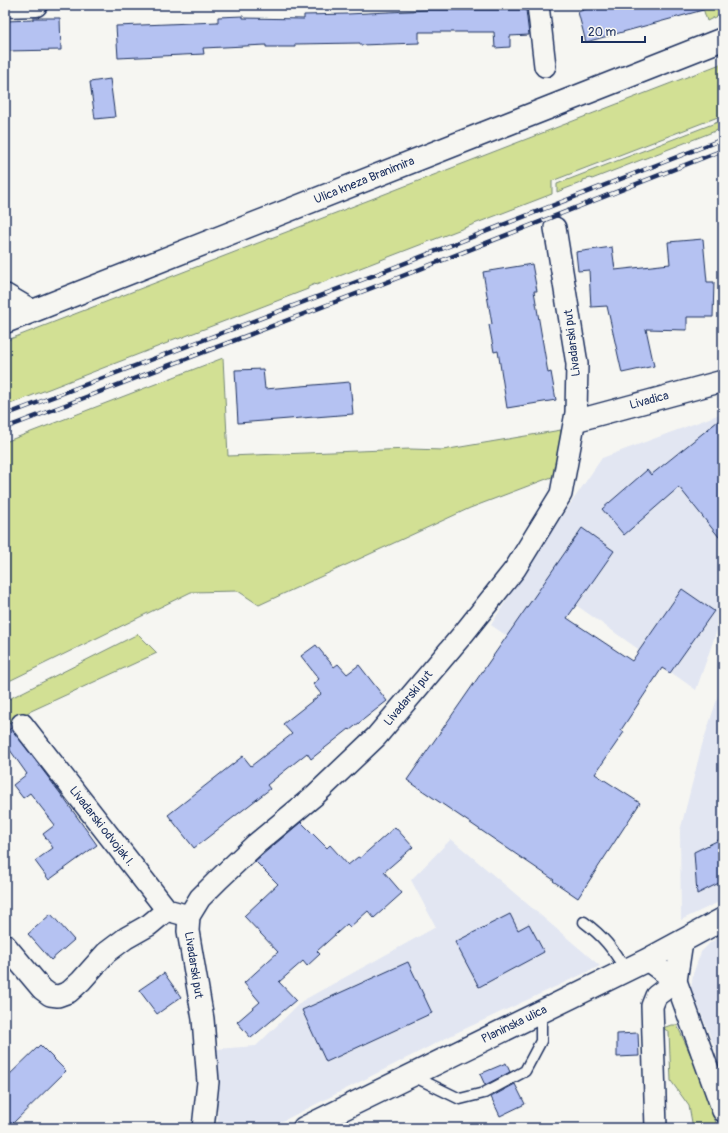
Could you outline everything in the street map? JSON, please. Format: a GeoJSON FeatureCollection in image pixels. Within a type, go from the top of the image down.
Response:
{"type":"FeatureCollection","features":[{"type":"Feature","properties":{"kind":"main road"},"geometry":{"type":"LineString","coordinates":[[5,6],[36,5]]}},
{"type":"Feature","properties":{"kind":"main road","name":"Ulica kneza Branimira"},"geometry":{"type":"LineString","coordinates":[[5,322],[723,39]]}},
{"type":"Feature","properties":{"kind":"main road"},"geometry":{"type":"LineString","coordinates":[[5,295],[32,311]]}},
{"type":"Feature","properties":{"kind":"main road","name":"Planinska ulica"},"geometry":{"type":"LineString","coordinates":[[304,1128],[625,969],[647,960],[723,919]]}},
{"type":"Feature","properties":{"kind":"street"},"geometry":{"type":"LineString","coordinates":[[538,5],[545,66]]}},
{"type":"Feature","properties":{"kind":"street","name":"Livadarski put"},"geometry":{"type":"LineString","coordinates":[[203,1128],[208,1082],[203,1019],[188,931],[189,916],[200,898],[219,879],[256,844],[315,795],[376,737],[464,632],[515,568],[561,494],[576,413],[577,364],[556,228]]}},
{"type":"Feature","properties":{"kind":"street","name":"Livadica"},"geometry":{"type":"LineString","coordinates":[[574,421],[723,381]]}},
{"type":"Feature","properties":{"kind":"street","name":"Livadarski odvojak I."},"geometry":{"type":"LineString","coordinates":[[22,724],[167,910]]}},
{"type":"Feature","properties":{"kind":"street"},"geometry":{"type":"LineString","coordinates":[[5,944],[42,989],[50,995],[58,996],[69,992],[106,953],[126,938],[148,925],[167,910],[189,916]]}},
{"type":"Feature","properties":{"kind":"street"},"geometry":{"type":"LineString","coordinates":[[682,941],[676,981],[723,1111]]}},
{"type":"Feature","properties":{"kind":"street"},"geometry":{"type":"LineString","coordinates":[[647,960],[676,981]]}},
{"type":"Feature","properties":{"kind":"street"},"geometry":{"type":"LineString","coordinates":[[656,1128],[652,1006],[656,996],[676,981]]}},
{"type":"Feature","properties":{"kind":"lane"},"geometry":{"type":"LineString","coordinates":[[584,922],[600,934],[625,969]]}},
{"type":"Feature","properties":{"kind":"lane"},"geometry":{"type":"LineString","coordinates":[[411,1075],[460,1099],[484,1094],[525,1071],[540,1041],[541,1011]]}},
{"type":"Feature","properties":{"kind":"shaded area"},"geometry":{"type":"Polygon","coordinates":[[[723,413],[723,613],[696,690],[576,605],[539,658],[491,625],[527,567],[602,458],[723,413]]]}},
{"type":"Feature","properties":{"kind":"shaded area"},"geometry":{"type":"Polygon","coordinates":[[[723,681],[723,900],[681,920],[680,831],[702,745],[723,681]]]}},
{"type":"Feature","properties":{"kind":"shaded area"},"geometry":{"type":"Polygon","coordinates":[[[451,839],[600,966],[456,1033],[269,1128],[218,1128],[217,1049],[256,1046],[302,1001],[436,927],[411,880],[451,839]]]}},
{"type":"Feature","properties":{"kind":"shaded area"},"geometry":{"type":"Polygon","coordinates":[[[723,935],[723,1068],[691,988],[693,974],[701,952],[711,942],[723,935]]]}},
{"type":"Feature","properties":{"kind":"green space"},"geometry":{"type":"Polygon","coordinates":[[[702,5],[723,5],[723,13],[707,21],[702,5]]]}},
{"type":"Feature","properties":{"kind":"green space"},"geometry":{"type":"Polygon","coordinates":[[[723,63],[723,115],[552,181],[552,194],[316,285],[315,284],[308,287],[308,289],[178,339],[169,341],[170,342],[5,406],[5,341],[723,63]]]}},
{"type":"Feature","properties":{"kind":"green space"},"geometry":{"type":"Polygon","coordinates":[[[723,120],[723,128],[592,179],[583,180],[583,182],[557,192],[557,184],[723,120]]]}},
{"type":"Feature","properties":{"kind":"green space"},"geometry":{"type":"Polygon","coordinates":[[[223,358],[228,456],[410,449],[443,450],[561,430],[557,475],[470,508],[259,605],[238,591],[191,592],[5,683],[5,442],[223,358]]]}},
{"type":"Feature","properties":{"kind":"green space"},"geometry":{"type":"Polygon","coordinates":[[[138,634],[157,653],[18,717],[5,726],[5,701],[138,634]]]}},
{"type":"Feature","properties":{"kind":"green space"},"geometry":{"type":"Polygon","coordinates":[[[671,1025],[677,1025],[693,1060],[718,1128],[693,1128],[689,1106],[671,1081],[669,1032],[663,1028],[671,1025]]]}},
{"type":"Feature","properties":{"kind":"building"},"geometry":{"type":"Polygon","coordinates":[[[597,5],[702,5],[703,10],[586,42],[578,12],[597,5]]]}},
{"type":"Feature","properties":{"kind":"building"},"geometry":{"type":"Polygon","coordinates":[[[429,10],[526,10],[529,35],[510,36],[510,47],[495,48],[494,32],[419,32],[419,43],[360,45],[360,43],[295,44],[295,47],[266,47],[266,45],[203,48],[204,54],[118,58],[116,26],[218,22],[218,17],[243,16],[243,18],[304,19],[304,15],[429,10]]]}},
{"type":"Feature","properties":{"kind":"building"},"geometry":{"type":"Polygon","coordinates":[[[33,18],[60,18],[61,50],[5,51],[5,21],[33,20],[33,18]]]}},
{"type":"Feature","properties":{"kind":"building"},"geometry":{"type":"Polygon","coordinates":[[[110,79],[115,117],[95,119],[90,82],[110,79]]]}},
{"type":"Feature","properties":{"kind":"building"},"geometry":{"type":"Polygon","coordinates":[[[703,239],[707,282],[714,282],[713,317],[687,317],[687,330],[646,329],[654,366],[622,373],[607,306],[591,307],[589,270],[578,271],[576,252],[612,247],[615,270],[670,264],[668,242],[703,239]]]}},
{"type":"Feature","properties":{"kind":"building"},"geometry":{"type":"Polygon","coordinates":[[[532,264],[537,291],[534,291],[548,373],[551,372],[556,400],[507,408],[498,351],[494,352],[489,325],[492,324],[483,272],[532,264]]]}},
{"type":"Feature","properties":{"kind":"building"},"geometry":{"type":"Polygon","coordinates":[[[263,369],[265,389],[350,382],[353,414],[238,423],[235,370],[263,369]]]}},
{"type":"Feature","properties":{"kind":"building"},"geometry":{"type":"Polygon","coordinates":[[[723,417],[723,542],[679,487],[624,535],[602,509],[647,470],[651,475],[723,417]]]}},
{"type":"Feature","properties":{"kind":"building"},"geometry":{"type":"Polygon","coordinates":[[[582,528],[614,551],[567,618],[632,661],[682,589],[714,611],[670,673],[662,668],[621,730],[624,732],[595,774],[640,803],[578,898],[407,780],[582,528]]]}},
{"type":"Feature","properties":{"kind":"building"},"geometry":{"type":"Polygon","coordinates":[[[316,645],[334,667],[338,664],[347,674],[359,665],[387,701],[311,759],[307,753],[267,785],[270,789],[194,848],[168,815],[243,756],[251,766],[292,734],[283,724],[321,694],[313,684],[319,679],[301,656],[316,645]]]}},
{"type":"Feature","properties":{"kind":"building"},"geometry":{"type":"Polygon","coordinates":[[[11,728],[97,845],[49,880],[35,861],[53,848],[43,834],[55,825],[30,793],[23,798],[13,785],[27,774],[5,743],[5,733],[11,728]]]}},
{"type":"Feature","properties":{"kind":"building"},"geometry":{"type":"Polygon","coordinates":[[[301,822],[327,848],[330,845],[348,865],[358,857],[360,858],[395,827],[413,847],[384,872],[402,893],[374,918],[368,911],[350,927],[347,924],[317,951],[320,954],[307,966],[303,961],[279,982],[296,1000],[251,1038],[237,1022],[260,1002],[244,983],[278,952],[244,916],[278,884],[255,861],[301,822]]]}},
{"type":"Feature","properties":{"kind":"building"},"geometry":{"type":"Polygon","coordinates":[[[723,838],[723,881],[697,894],[694,852],[723,838]]]}},
{"type":"Feature","properties":{"kind":"building"},"geometry":{"type":"Polygon","coordinates":[[[51,914],[74,940],[51,960],[28,934],[51,914]]]}},
{"type":"Feature","properties":{"kind":"building"},"geometry":{"type":"Polygon","coordinates":[[[510,914],[518,930],[529,924],[544,952],[479,987],[455,942],[510,914]]]}},
{"type":"Feature","properties":{"kind":"building"},"geometry":{"type":"Polygon","coordinates":[[[408,962],[432,1013],[326,1062],[302,1010],[408,962]]]}},
{"type":"Feature","properties":{"kind":"building"},"geometry":{"type":"Polygon","coordinates":[[[164,973],[181,997],[157,1014],[139,990],[164,973]]]}},
{"type":"Feature","properties":{"kind":"building"},"geometry":{"type":"Polygon","coordinates":[[[638,1033],[639,1056],[617,1057],[617,1034],[638,1033]]]}},
{"type":"Feature","properties":{"kind":"building"},"geometry":{"type":"Polygon","coordinates":[[[40,1045],[66,1071],[8,1128],[5,1128],[5,1079],[40,1045]]]}},
{"type":"Feature","properties":{"kind":"building"},"geometry":{"type":"Polygon","coordinates":[[[506,1063],[510,1072],[485,1085],[480,1074],[506,1063]]]}},
{"type":"Feature","properties":{"kind":"building"},"geometry":{"type":"Polygon","coordinates":[[[515,1084],[525,1104],[500,1116],[491,1097],[515,1084]]]}},
{"type":"Feature","properties":{"kind":"railway"},"geometry":{"type":"LineString","coordinates":[[5,415],[372,276],[723,139]]}},
{"type":"Feature","properties":{"kind":"railway"},"geometry":{"type":"LineString","coordinates":[[5,428],[382,284],[723,150]]}}]}
